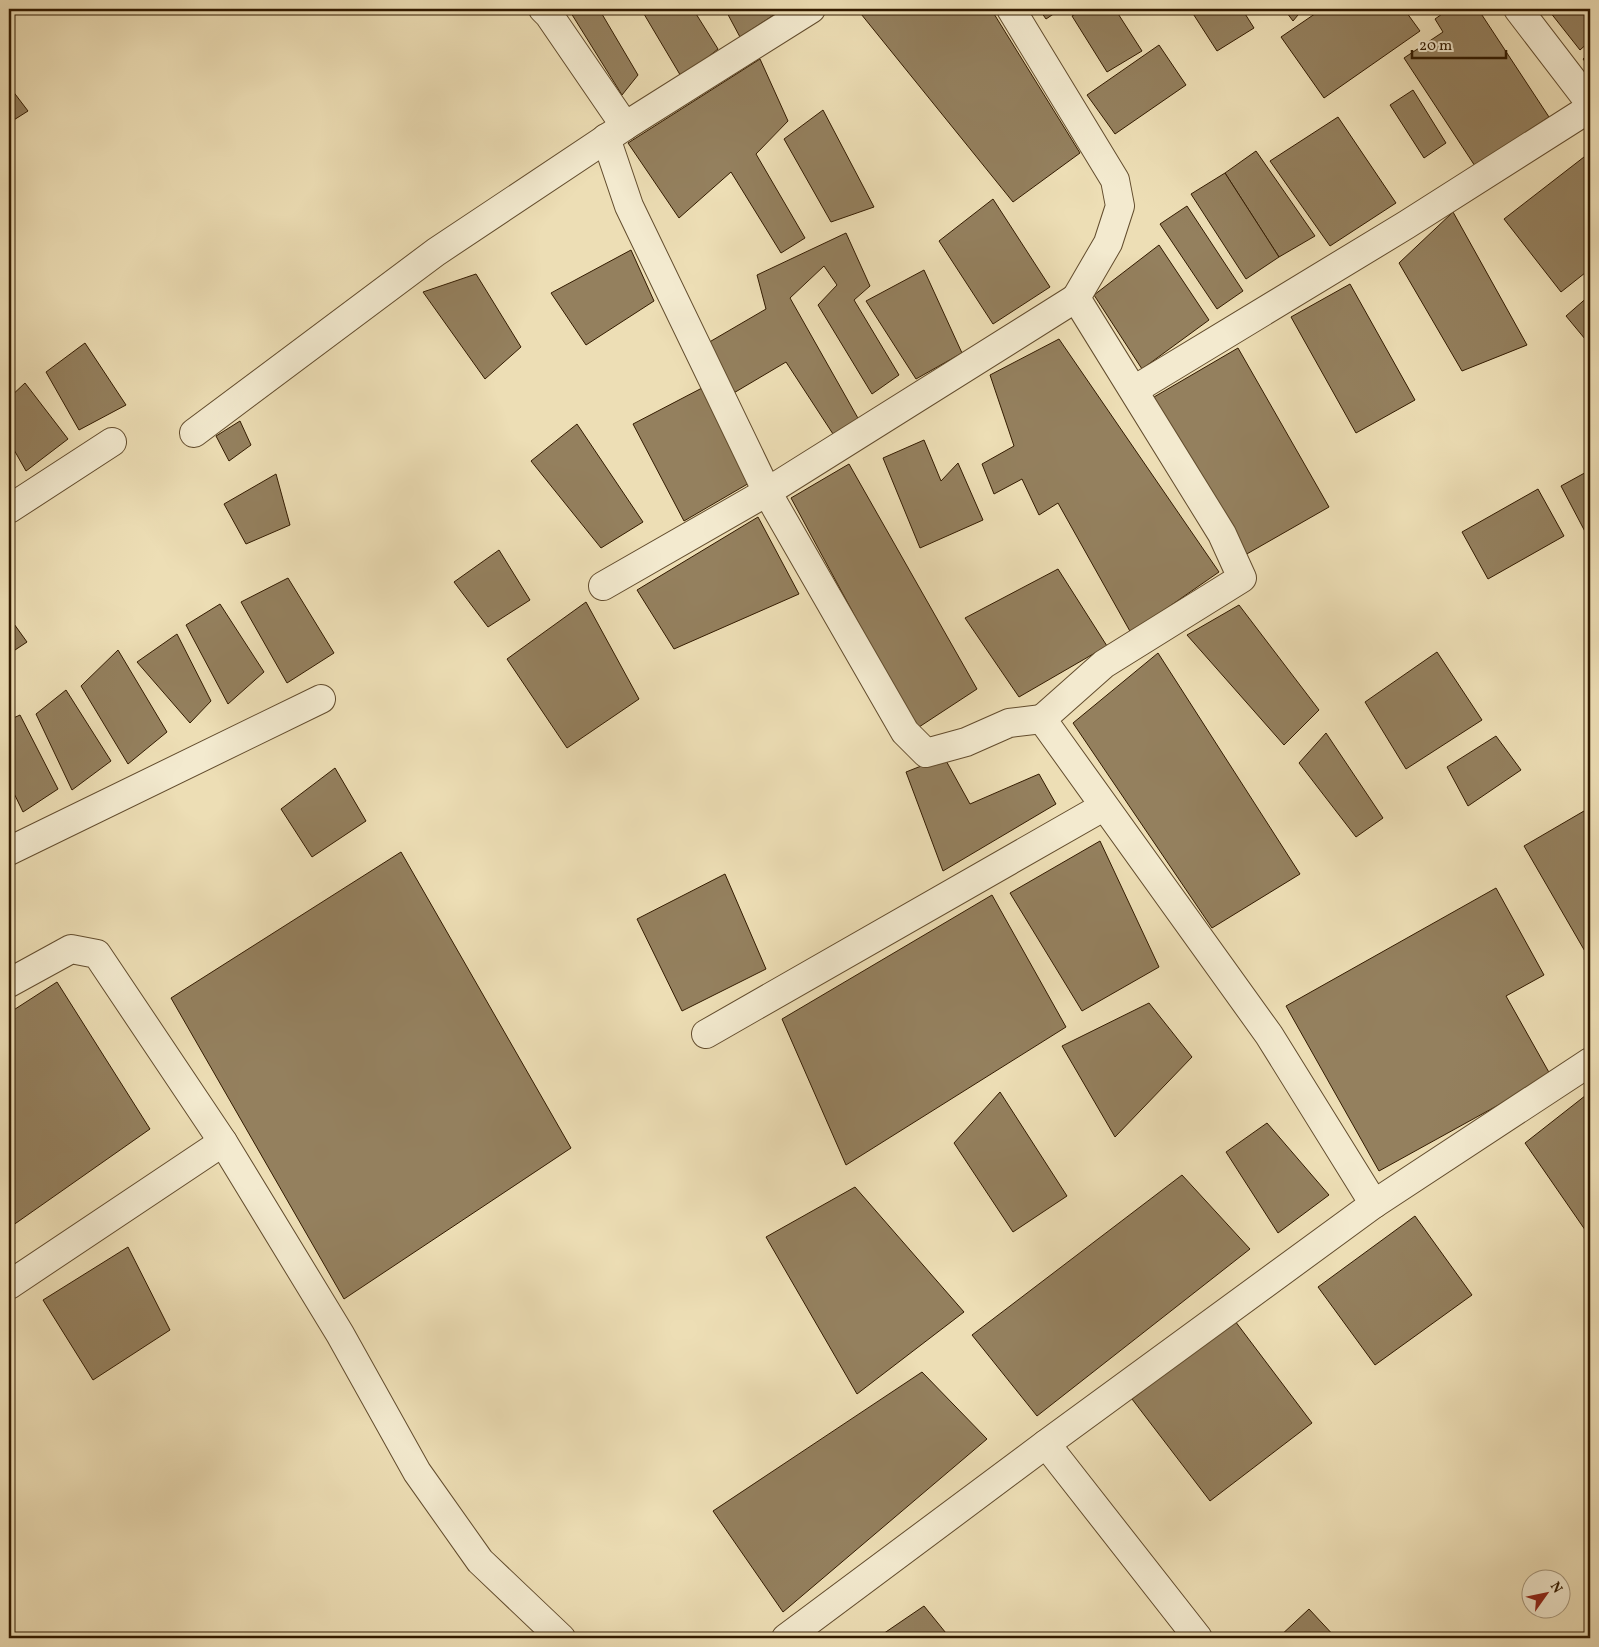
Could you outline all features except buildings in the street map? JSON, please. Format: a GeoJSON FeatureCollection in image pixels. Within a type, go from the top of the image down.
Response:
{"type":"FeatureCollection","features":[{"type":"Feature","properties":{"kind":"street"},"geometry":{"type":"LineString","coordinates":[[543,9],[549,15],[615,132],[629,206],[767,492],[905,732],[926,753],[966,742],[1009,723],[1042,719],[1104,664],[1242,578],[1222,534],[1076,298]]}},
{"type":"Feature","properties":{"kind":"street"},"geometry":{"type":"LineString","coordinates":[[194,433],[436,252],[615,132],[811,9]]}},
{"type":"Feature","properties":{"kind":"street"},"geometry":{"type":"LineString","coordinates":[[603,586],[767,492],[1076,298],[1108,243],[1120,206],[1115,180],[1011,9]]}},
{"type":"Feature","properties":{"kind":"street"},"geometry":{"type":"LineString","coordinates":[[1518,9],[1590,103]]}},
{"type":"Feature","properties":{"kind":"street"},"geometry":{"type":"LineString","coordinates":[[1134,390],[1406,225],[1590,108]]}},
{"type":"Feature","properties":{"kind":"street"},"geometry":{"type":"LineString","coordinates":[[9,509],[112,442]]}},
{"type":"Feature","properties":{"kind":"street"},"geometry":{"type":"LineString","coordinates":[[9,851],[321,699]]}},
{"type":"Feature","properties":{"kind":"street"},"geometry":{"type":"LineString","coordinates":[[1042,719],[1269,1035],[1374,1204]]}},
{"type":"Feature","properties":{"kind":"street"},"geometry":{"type":"LineString","coordinates":[[706,1034],[1104,807]]}},
{"type":"Feature","properties":{"kind":"street"},"geometry":{"type":"LineString","coordinates":[[9,983],[71,949],[97,954],[223,1142],[340,1334],[417,1472],[480,1561],[561,1638]]}},
{"type":"Feature","properties":{"kind":"street"},"geometry":{"type":"LineString","coordinates":[[786,1638],[1046,1444],[1374,1204],[1590,1062]]}},
{"type":"Feature","properties":{"kind":"street"},"geometry":{"type":"LineString","coordinates":[[9,1285],[223,1142]]}},
{"type":"Feature","properties":{"kind":"street"},"geometry":{"type":"LineString","coordinates":[[1046,1444],[1198,1638]]}}]}
